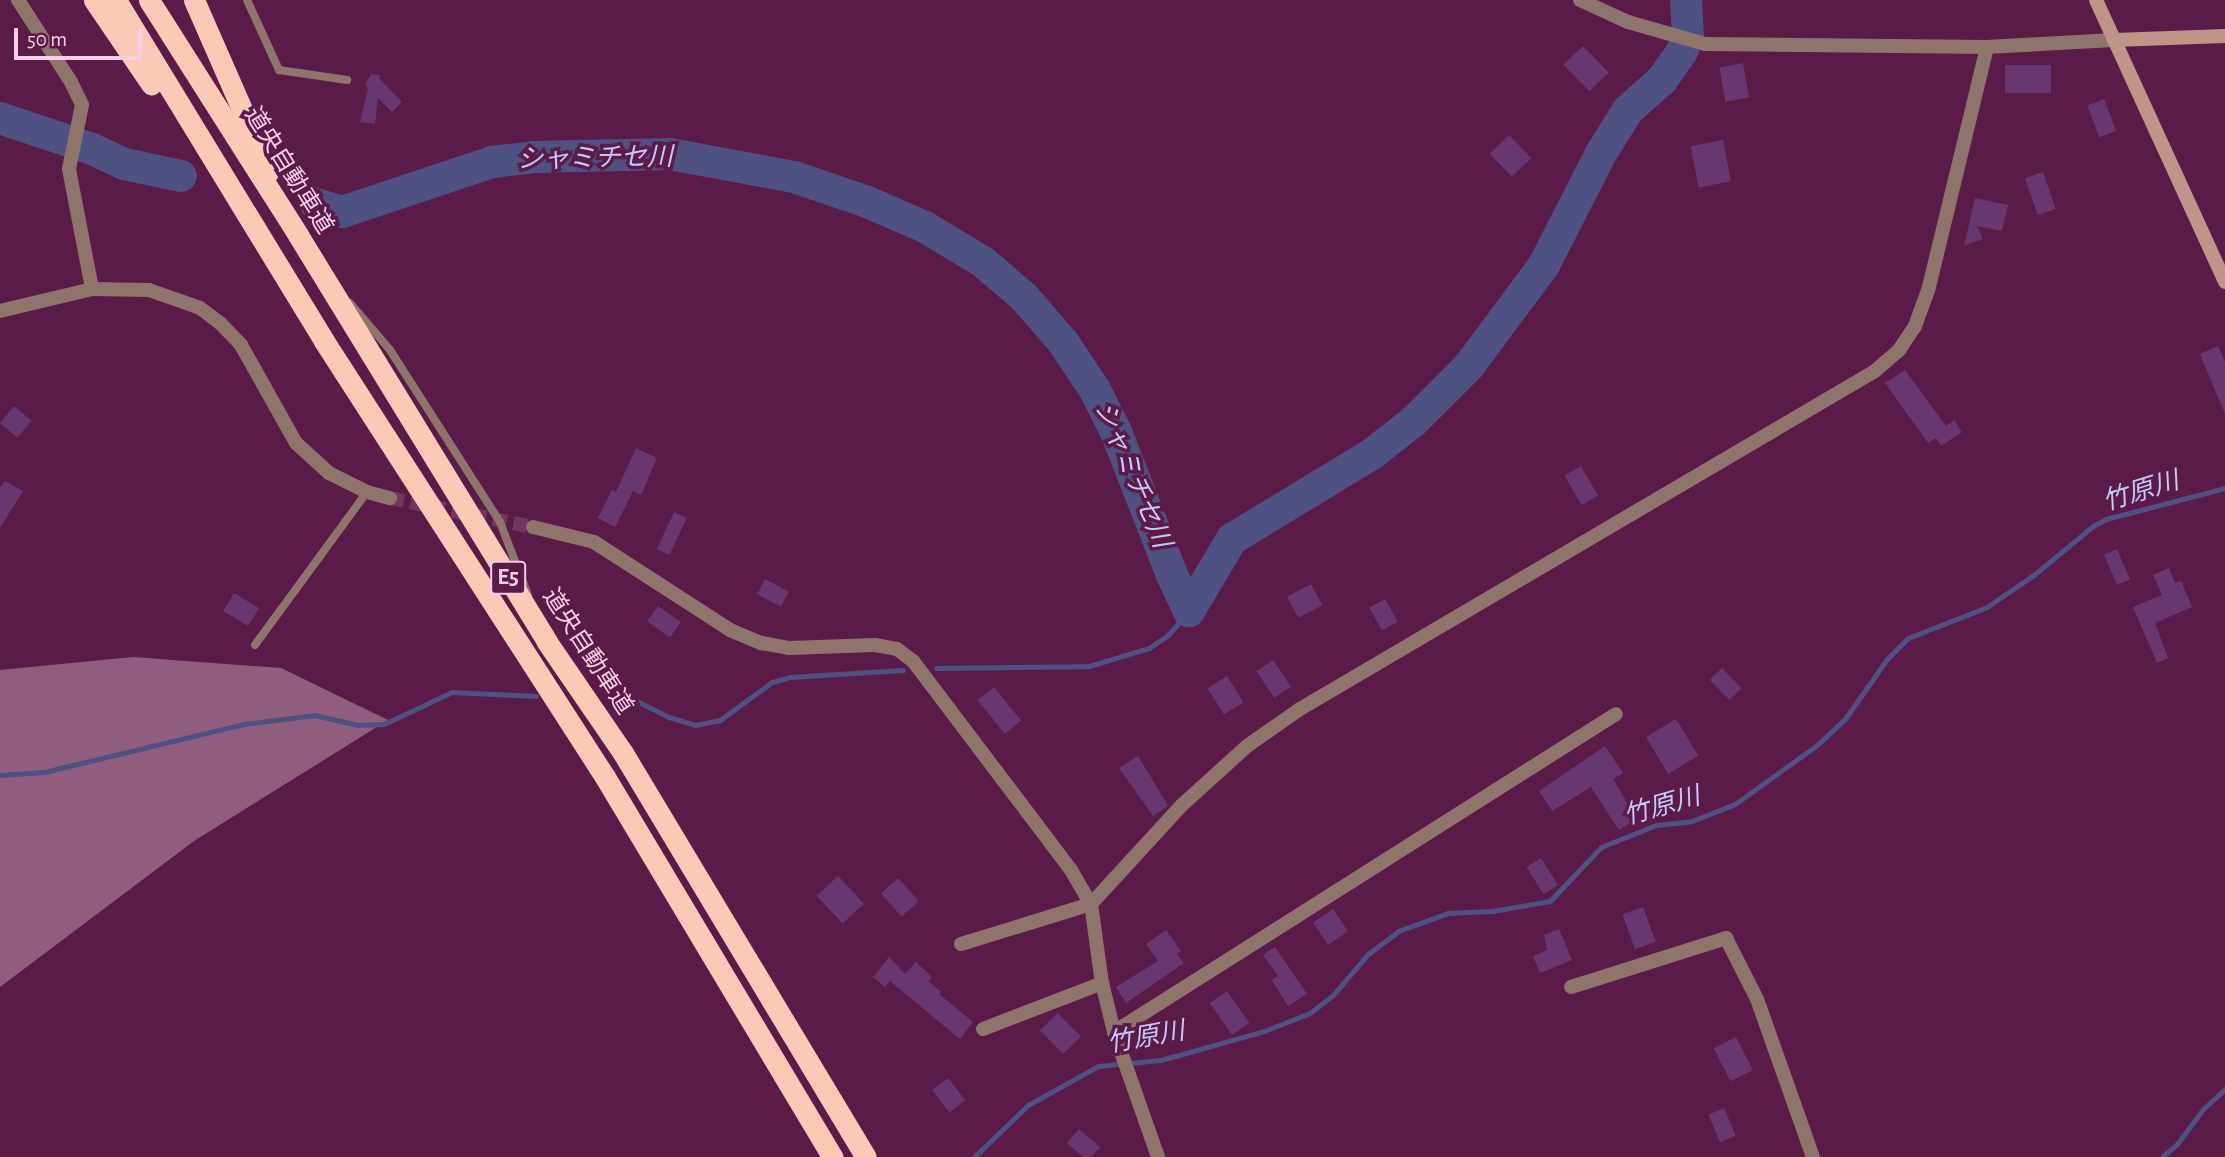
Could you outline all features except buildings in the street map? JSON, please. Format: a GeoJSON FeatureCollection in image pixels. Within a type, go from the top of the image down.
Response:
{"type":"FeatureCollection","features":[{"type":"Feature","properties":{"kind":"highway"},"geometry":{"type":"LineString","coordinates":[[94,0],[324,341]]}},
{"type":"Feature","properties":{"kind":"highway","name":"E5"},"geometry":{"type":"LineString","coordinates":[[116,0],[324,341],[605,777],[832,1157]]}},
{"type":"Feature","properties":{"kind":"highway","name":"道央自動車道"},"geometry":{"type":"LineString","coordinates":[[149,0],[298,235],[547,642],[622,754],[866,1157]]}},
{"type":"Feature","properties":{"kind":"highway"},"geometry":{"type":"LineString","coordinates":[[194,0],[298,235]]}},
{"type":"Feature","properties":{"kind":"main road"},"geometry":{"type":"LineString","coordinates":[[2096,0],[2225,282]]}},
{"type":"Feature","properties":{"kind":"main road"},"geometry":{"type":"LineString","coordinates":[[2114,40],[2225,36]]}},
{"type":"Feature","properties":{"kind":"street"},"geometry":{"type":"LineString","coordinates":[[18,0],[71,82],[82,105],[69,169],[92,289]]}},
{"type":"Feature","properties":{"kind":"street"},"geometry":{"type":"LineString","coordinates":[[1580,0],[1665,33],[1705,44],[1987,47],[2114,40]]}},
{"type":"Feature","properties":{"kind":"street"},"geometry":{"type":"LineString","coordinates":[[961,944],[1091,904],[1182,805],[1247,746],[1300,709],[1875,371],[1899,350],[1915,326],[1928,291],[1987,47]]}},
{"type":"Feature","properties":{"kind":"street"},"geometry":{"type":"LineString","coordinates":[[0,311],[92,289],[149,290],[200,308],[242,345],[296,443],[328,473],[367,492],[390,498]]}},
{"type":"Feature","properties":{"kind":"street"},"geometry":{"type":"LineString","coordinates":[[533,527],[594,542],[730,630],[761,643],[789,648],[875,645],[897,649],[913,661],[1071,870],[1091,904],[1102,983],[1114,1032],[1157,1157]]}},
{"type":"Feature","properties":{"kind":"street"},"geometry":{"type":"LineString","coordinates":[[1114,1032],[1616,714]]}},
{"type":"Feature","properties":{"kind":"street"},"geometry":{"type":"LineString","coordinates":[[1571,987],[1726,938],[1757,999],[1814,1157]]}},
{"type":"Feature","properties":{"kind":"street"},"geometry":{"type":"LineString","coordinates":[[984,1029],[1102,983]]}},
{"type":"Feature","properties":{"kind":"lane"},"geometry":{"type":"LineString","coordinates":[[247,0],[279,70],[347,80]]}},
{"type":"Feature","properties":{"kind":"lane"},"geometry":{"type":"LineString","coordinates":[[256,645],[367,492]]}},
{"type":"Feature","properties":{"kind":"shaded area"},"geometry":{"type":"Polygon","coordinates":[[[133,657],[281,668],[388,720],[194,841],[0,987],[0,670],[133,657]]]}},
{"type":"Feature","properties":{"kind":"waterway","name":"シャミチセ川"},"geometry":{"type":"LineString","coordinates":[[1189,611],[1232,539],[1372,454],[1414,421],[1469,366],[1544,265],[1600,155],[1628,110],[1662,80],[1682,51],[1688,37],[1686,0]]}},
{"type":"Feature","properties":{"kind":"waterway","name":"シャミチセ川"},"geometry":{"type":"LineString","coordinates":[[0,118],[92,149],[124,164],[181,176]]}},
{"type":"Feature","properties":{"kind":"waterway","name":"シャミチセ川"},"geometry":{"type":"LineString","coordinates":[[316,204],[342,212],[492,162],[534,157],[670,154],[794,177],[865,201],[925,227],[983,262],[1024,297],[1063,342],[1095,390],[1116,432],[1172,575],[1189,611]]}},
{"type":"Feature","properties":{"kind":"waterway","name":"竹原川"},"geometry":{"type":"LineString","coordinates":[[974,1157],[1028,1105],[1098,1066],[1161,1060],[1264,1031],[1310,1013],[1333,995],[1368,954],[1398,931],[1448,913],[1492,911],[1550,901],[1601,847],[1656,825],[1692,821],[1735,804],[1817,745],[1845,719],[1887,659],[1908,638],[1987,607],[2035,574],[2093,526],[2106,519],[2225,488]]}},
{"type":"Feature","properties":{"kind":"waterway"},"geometry":{"type":"LineString","coordinates":[[936,668],[1089,666],[1149,648],[1168,635],[1189,611]]}},
{"type":"Feature","properties":{"kind":"waterway"},"geometry":{"type":"LineString","coordinates":[[613,698],[633,699],[669,717],[695,725],[720,720],[772,682],[789,677],[903,670]]}},
{"type":"Feature","properties":{"kind":"waterway"},"geometry":{"type":"LineString","coordinates":[[0,775],[44,772],[244,724],[315,715],[358,725],[384,724],[452,692],[536,696]]}},
{"type":"Feature","properties":{"kind":"waterway"},"geometry":{"type":"LineString","coordinates":[[2162,1157],[2177,1144],[2203,1109],[2225,1089]]}},
{"type":"Feature","properties":{"kind":"tunnel"},"geometry":{"type":"LineString","coordinates":[[390,498],[533,527]]}}]}
